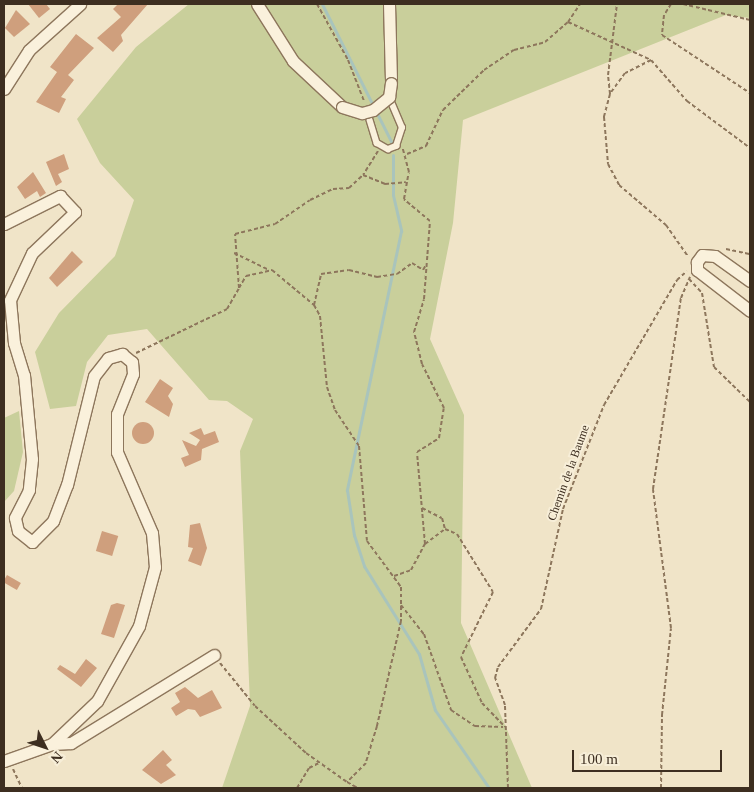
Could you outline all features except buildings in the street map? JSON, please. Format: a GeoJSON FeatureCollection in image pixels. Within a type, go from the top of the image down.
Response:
{"type":"FeatureCollection","features":[{"type":"Feature","properties":{"kind":"street"},"geometry":{"type":"LineString","coordinates":[[4,90],[28,50],[80,4]]}},
{"type":"Feature","properties":{"kind":"street"},"geometry":{"type":"LineString","coordinates":[[257,4],[292,61],[342,107],[366,113],[389,97],[391,83],[389,4]]}},
{"type":"Feature","properties":{"kind":"street"},"geometry":{"type":"LineString","coordinates":[[4,224],[60,196],[75,212],[32,253],[10,300],[14,343],[24,375],[32,459],[29,490],[15,518],[18,531],[28,540],[39,540],[53,521],[99,366],[114,355],[128,358],[133,374],[119,404],[115,436],[120,467],[152,533],[152,586],[120,667],[97,701],[52,744]]}},
{"type":"Feature","properties":{"kind":"street"},"geometry":{"type":"LineString","coordinates":[[750,281],[714,256],[702,255],[694,269],[731,292],[750,311]]}},
{"type":"Feature","properties":{"kind":"street"},"geometry":{"type":"LineString","coordinates":[[6,761],[52,744],[71,743],[214,655]]}},
{"type":"Feature","properties":{"kind":"lane"},"geometry":{"type":"LineString","coordinates":[[370,120],[381,146],[388,149],[399,143],[402,128],[389,97]]}},
{"type":"Feature","properties":{"kind":"path"},"geometry":{"type":"LineString","coordinates":[[317,4],[348,60],[370,120]]}},
{"type":"Feature","properties":{"kind":"path"},"geometry":{"type":"LineString","coordinates":[[407,154],[426,146],[443,110],[484,70],[514,50],[545,42],[568,22],[580,4]]}},
{"type":"Feature","properties":{"kind":"path"},"geometry":{"type":"LineString","coordinates":[[617,4],[611,39],[610,94],[604,117],[608,164],[619,185],[666,225],[690,260],[702,293],[714,366],[750,402]]}},
{"type":"Feature","properties":{"kind":"path"},"geometry":{"type":"LineString","coordinates":[[671,4],[664,15],[662,35],[750,93]]}},
{"type":"Feature","properties":{"kind":"path"},"geometry":{"type":"LineString","coordinates":[[683,4],[750,20]]}},
{"type":"Feature","properties":{"kind":"path"},"geometry":{"type":"LineString","coordinates":[[568,22],[611,39],[650,60],[687,101],[750,148]]}},
{"type":"Feature","properties":{"kind":"path"},"geometry":{"type":"LineString","coordinates":[[610,94],[625,73],[650,60]]}},
{"type":"Feature","properties":{"kind":"path"},"geometry":{"type":"LineString","coordinates":[[399,143],[407,154],[404,199],[430,221],[424,299],[414,332],[422,364],[444,408],[438,438],[417,452],[425,544]]}},
{"type":"Feature","properties":{"kind":"path"},"geometry":{"type":"LineString","coordinates":[[239,288],[234,253],[235,234],[275,224],[310,200],[334,189],[349,188],[364,175],[381,146]]}},
{"type":"Feature","properties":{"kind":"path"},"geometry":{"type":"LineString","coordinates":[[364,175],[385,184],[406,182]]}},
{"type":"Feature","properties":{"kind":"path"},"geometry":{"type":"LineString","coordinates":[[234,253],[269,270],[314,305],[320,316],[327,387],[335,410],[359,446],[368,540],[401,587],[401,605],[388,682],[366,764],[348,783]]}},
{"type":"Feature","properties":{"kind":"path"},"geometry":{"type":"LineString","coordinates":[[314,305],[321,274],[349,270],[376,277],[397,274],[412,263],[423,270],[426,263]]}},
{"type":"Feature","properties":{"kind":"path"},"geometry":{"type":"LineString","coordinates":[[661,788],[662,715],[670,651],[668,579],[653,489],[681,298],[694,269]]}},
{"type":"Feature","properties":{"kind":"path","name":"Chemin de la Baume"},"geometry":{"type":"LineString","coordinates":[[508,788],[505,705],[495,678],[506,651],[541,609],[563,509],[604,405],[677,280],[694,269]]}},
{"type":"Feature","properties":{"kind":"path"},"geometry":{"type":"LineString","coordinates":[[128,358],[227,309],[246,276],[269,270]]}},
{"type":"Feature","properties":{"kind":"path"},"geometry":{"type":"LineString","coordinates":[[422,508],[442,518],[446,529],[457,534],[493,592],[461,657],[482,703],[505,727]]}},
{"type":"Feature","properties":{"kind":"path"},"geometry":{"type":"LineString","coordinates":[[394,576],[411,570],[425,544],[446,529]]}},
{"type":"Feature","properties":{"kind":"path"},"geometry":{"type":"LineString","coordinates":[[401,605],[424,634],[451,710],[475,726],[505,727]]}},
{"type":"Feature","properties":{"kind":"path"},"geometry":{"type":"LineString","coordinates":[[214,655],[241,692],[319,763],[358,788]]}},
{"type":"Feature","properties":{"kind":"path"},"geometry":{"type":"LineString","coordinates":[[6,761],[22,788]]}},
{"type":"Feature","properties":{"kind":"path"},"geometry":{"type":"LineString","coordinates":[[297,788],[309,768],[319,763]]}},
{"type":"Feature","properties":{"kind":"green space"},"geometry":{"type":"Polygon","coordinates":[[[189,4],[750,4],[750,18],[726,15],[463,120],[453,223],[430,339],[464,415],[461,623],[532,788],[222,788],[250,706],[240,451],[253,419],[227,401],[209,400],[147,329],[108,335],[87,362],[76,406],[50,409],[35,352],[59,313],[115,256],[134,200],[100,163],[77,119],[136,47],[189,4]]]}},
{"type":"Feature","properties":{"kind":"green space"},"geometry":{"type":"Polygon","coordinates":[[[19,411],[23,452],[14,491],[4,502],[4,418],[19,411]]]}},
{"type":"Feature","properties":{"kind":"waterway"},"geometry":{"type":"LineString","coordinates":[[322,4],[392,143]]}},
{"type":"Feature","properties":{"kind":"waterway"},"geometry":{"type":"LineString","coordinates":[[393,155],[393,195],[401,231],[347,490],[354,535],[364,566],[419,654],[435,710],[489,788]]}}]}
